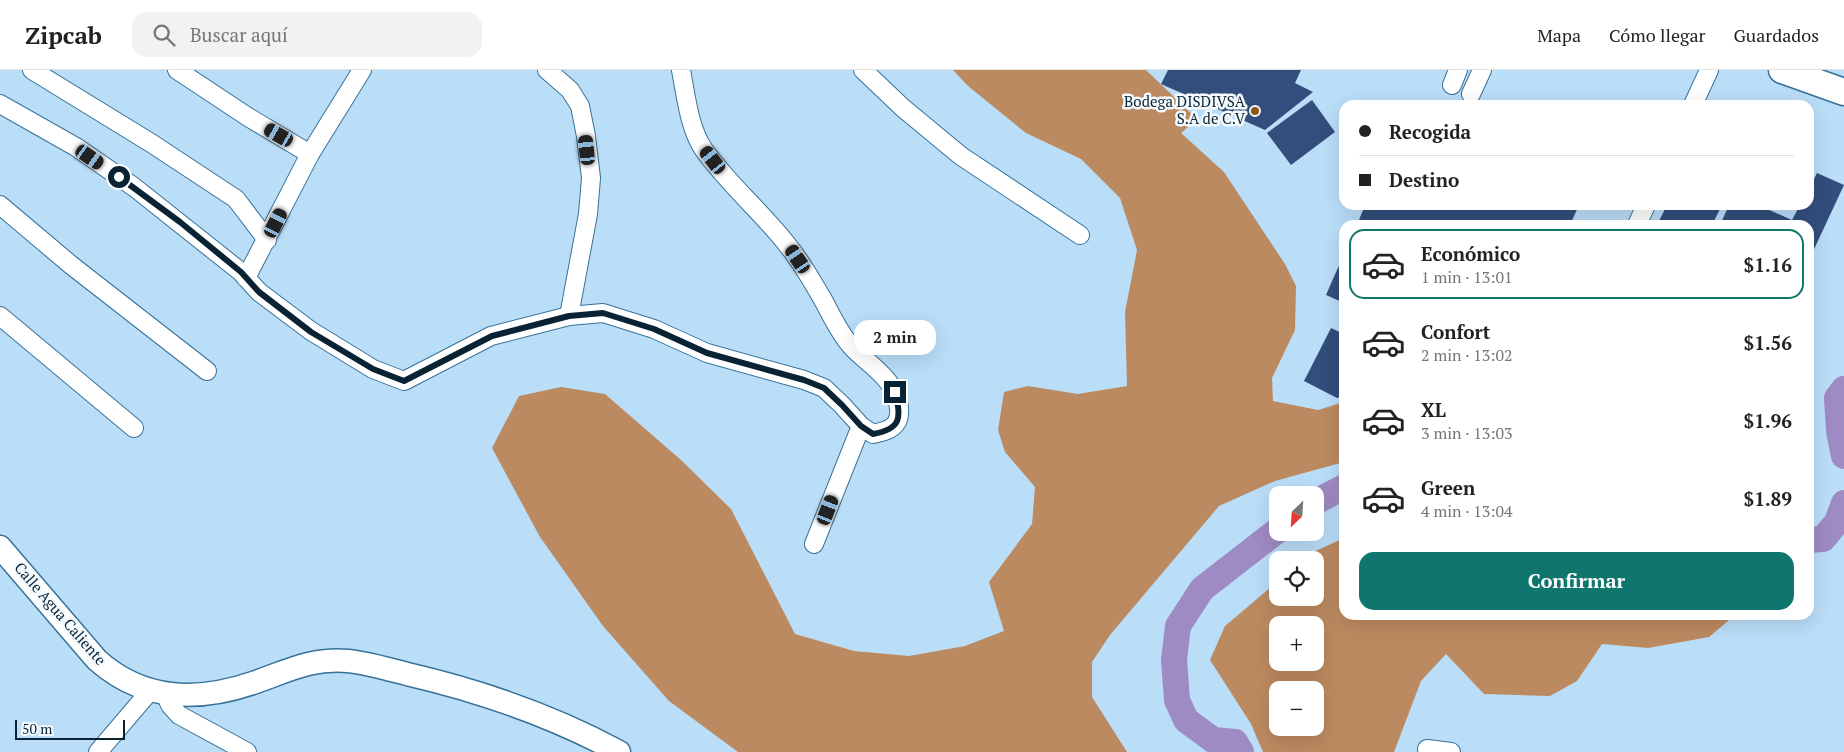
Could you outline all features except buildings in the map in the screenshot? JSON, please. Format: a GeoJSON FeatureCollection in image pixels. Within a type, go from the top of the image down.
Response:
{"type":"FeatureCollection","features":[{"type":"Feature","properties":{"kind":"highway"},"geometry":{"type":"LineString","coordinates":[[1782,70],[1844,92]]}},
{"type":"Feature","properties":{"kind":"main road"},"geometry":{"type":"LineString","coordinates":[[1810,70],[1844,82]]}},
{"type":"Feature","properties":{"kind":"main road","name":"Calle Agua Caliente"},"geometry":{"type":"LineString","coordinates":[[0,547],[98,660],[115,674],[132,684],[157,692]]}},
{"type":"Feature","properties":{"kind":"main road"},"geometry":{"type":"LineString","coordinates":[[157,692],[183,695],[218,692],[253,683],[306,663],[327,660],[349,661],[427,678],[510,704],[561,724],[619,752]]}},
{"type":"Feature","properties":{"kind":"street"},"geometry":{"type":"LineString","coordinates":[[32,70],[151,143],[236,199],[267,240]]}},
{"type":"Feature","properties":{"kind":"street"},"geometry":{"type":"LineString","coordinates":[[177,70],[248,117],[310,154]]}},
{"type":"Feature","properties":{"kind":"street"},"geometry":{"type":"LineString","coordinates":[[246,278],[310,154],[362,70]]}},
{"type":"Feature","properties":{"kind":"street"},"geometry":{"type":"LineString","coordinates":[[547,70],[570,90],[580,106],[586,136],[590,178],[588,214],[569,316]]}},
{"type":"Feature","properties":{"kind":"street"},"geometry":{"type":"LineString","coordinates":[[0,104],[76,147],[134,187],[180,222],[241,272],[259,292],[311,332],[373,369],[404,381],[492,336],[569,316],[603,313],[654,329],[707,353],[804,380],[824,388],[861,426],[873,434],[888,431],[897,423],[900,409],[895,392],[881,372],[851,346],[814,284],[789,247],[703,148],[694,128],[681,70]]}},
{"type":"Feature","properties":{"kind":"street"},"geometry":{"type":"LineString","coordinates":[[863,70],[903,108],[961,156],[1080,235]]}},
{"type":"Feature","properties":{"kind":"street"},"geometry":{"type":"LineString","coordinates":[[1470,94],[1482,70]]}},
{"type":"Feature","properties":{"kind":"street"},"geometry":{"type":"LineString","coordinates":[[1695,100],[1709,70]]}},
{"type":"Feature","properties":{"kind":"street"},"geometry":{"type":"LineString","coordinates":[[0,205],[71,265],[207,371]]}},
{"type":"Feature","properties":{"kind":"street"},"geometry":{"type":"LineString","coordinates":[[0,316],[134,428]]}},
{"type":"Feature","properties":{"kind":"street"},"geometry":{"type":"LineString","coordinates":[[814,544],[861,426]]}},
{"type":"Feature","properties":{"kind":"street"},"geometry":{"type":"LineString","coordinates":[[98,752],[157,692],[179,715],[247,752]]}},
{"type":"Feature","properties":{"kind":"street"},"geometry":{"type":"LineString","coordinates":[[1427,749],[1451,752]]}},
{"type":"Feature","properties":{"kind":"shaded area"},"geometry":{"type":"Polygon","coordinates":[[[953,70],[1146,70],[1197,119],[1181,133],[1224,172],[1285,264],[1296,286],[1295,330],[1272,378],[1273,401],[1318,410],[1339,404],[1339,463],[1275,481],[1219,506],[1110,635],[1092,662],[1092,697],[1127,752],[738,752],[669,701],[603,626],[540,537],[492,448],[519,396],[561,387],[605,394],[681,460],[731,509],[795,634],[854,651],[909,656],[965,646],[1004,631],[989,582],[1032,524],[1035,487],[1005,452],[998,430],[1004,392],[1028,386],[1078,394],[1127,386],[1125,312],[1137,250],[1120,198],[1081,159],[1026,133],[968,86],[953,70]]]}},
{"type":"Feature","properties":{"kind":"shaded area"},"geometry":{"type":"Polygon","coordinates":[[[1339,540],[1339,620],[1729,620],[1709,637],[1648,648],[1602,644],[1577,681],[1550,696],[1484,694],[1446,654],[1421,681],[1394,752],[1263,752],[1251,724],[1210,660],[1225,626],[1269,589],[1269,606],[1324,606],[1324,551],[1316,551],[1339,540]]]}},
{"type":"Feature","properties":{"kind":"waterway"},"geometry":{"type":"LineString","coordinates":[[1844,389],[1837,398],[1839,431],[1844,456]]}},
{"type":"Feature","properties":{"kind":"waterway"},"geometry":{"type":"LineString","coordinates":[[1324,497],[1339,490]]}},
{"type":"Feature","properties":{"kind":"waterway"},"geometry":{"type":"LineString","coordinates":[[1814,540],[1823,539],[1837,522],[1844,503]]}},
{"type":"Feature","properties":{"kind":"waterway"},"geometry":{"type":"LineString","coordinates":[[1241,752],[1235,742],[1213,740],[1186,720],[1177,700],[1174,660],[1178,626],[1202,589],[1269,537]]}},
{"type":"Feature","properties":{"kind":"place","name":"Bodega DISDIVSA S.A de C.V"},"geometry":{"type":"Point","coordinates":[1255,111]}},
{"type":"Feature","properties":{"kind":"route"},"geometry":{"type":"LineString","coordinates":[[119,177],[180,222],[241,272],[259,292],[311,332],[359,362],[404,381],[492,336],[516,328],[569,316],[603,313],[654,329],[707,353],[804,380],[824,388],[861,426],[873,434],[888,431],[897,423],[900,409],[895,392]]}}]}
